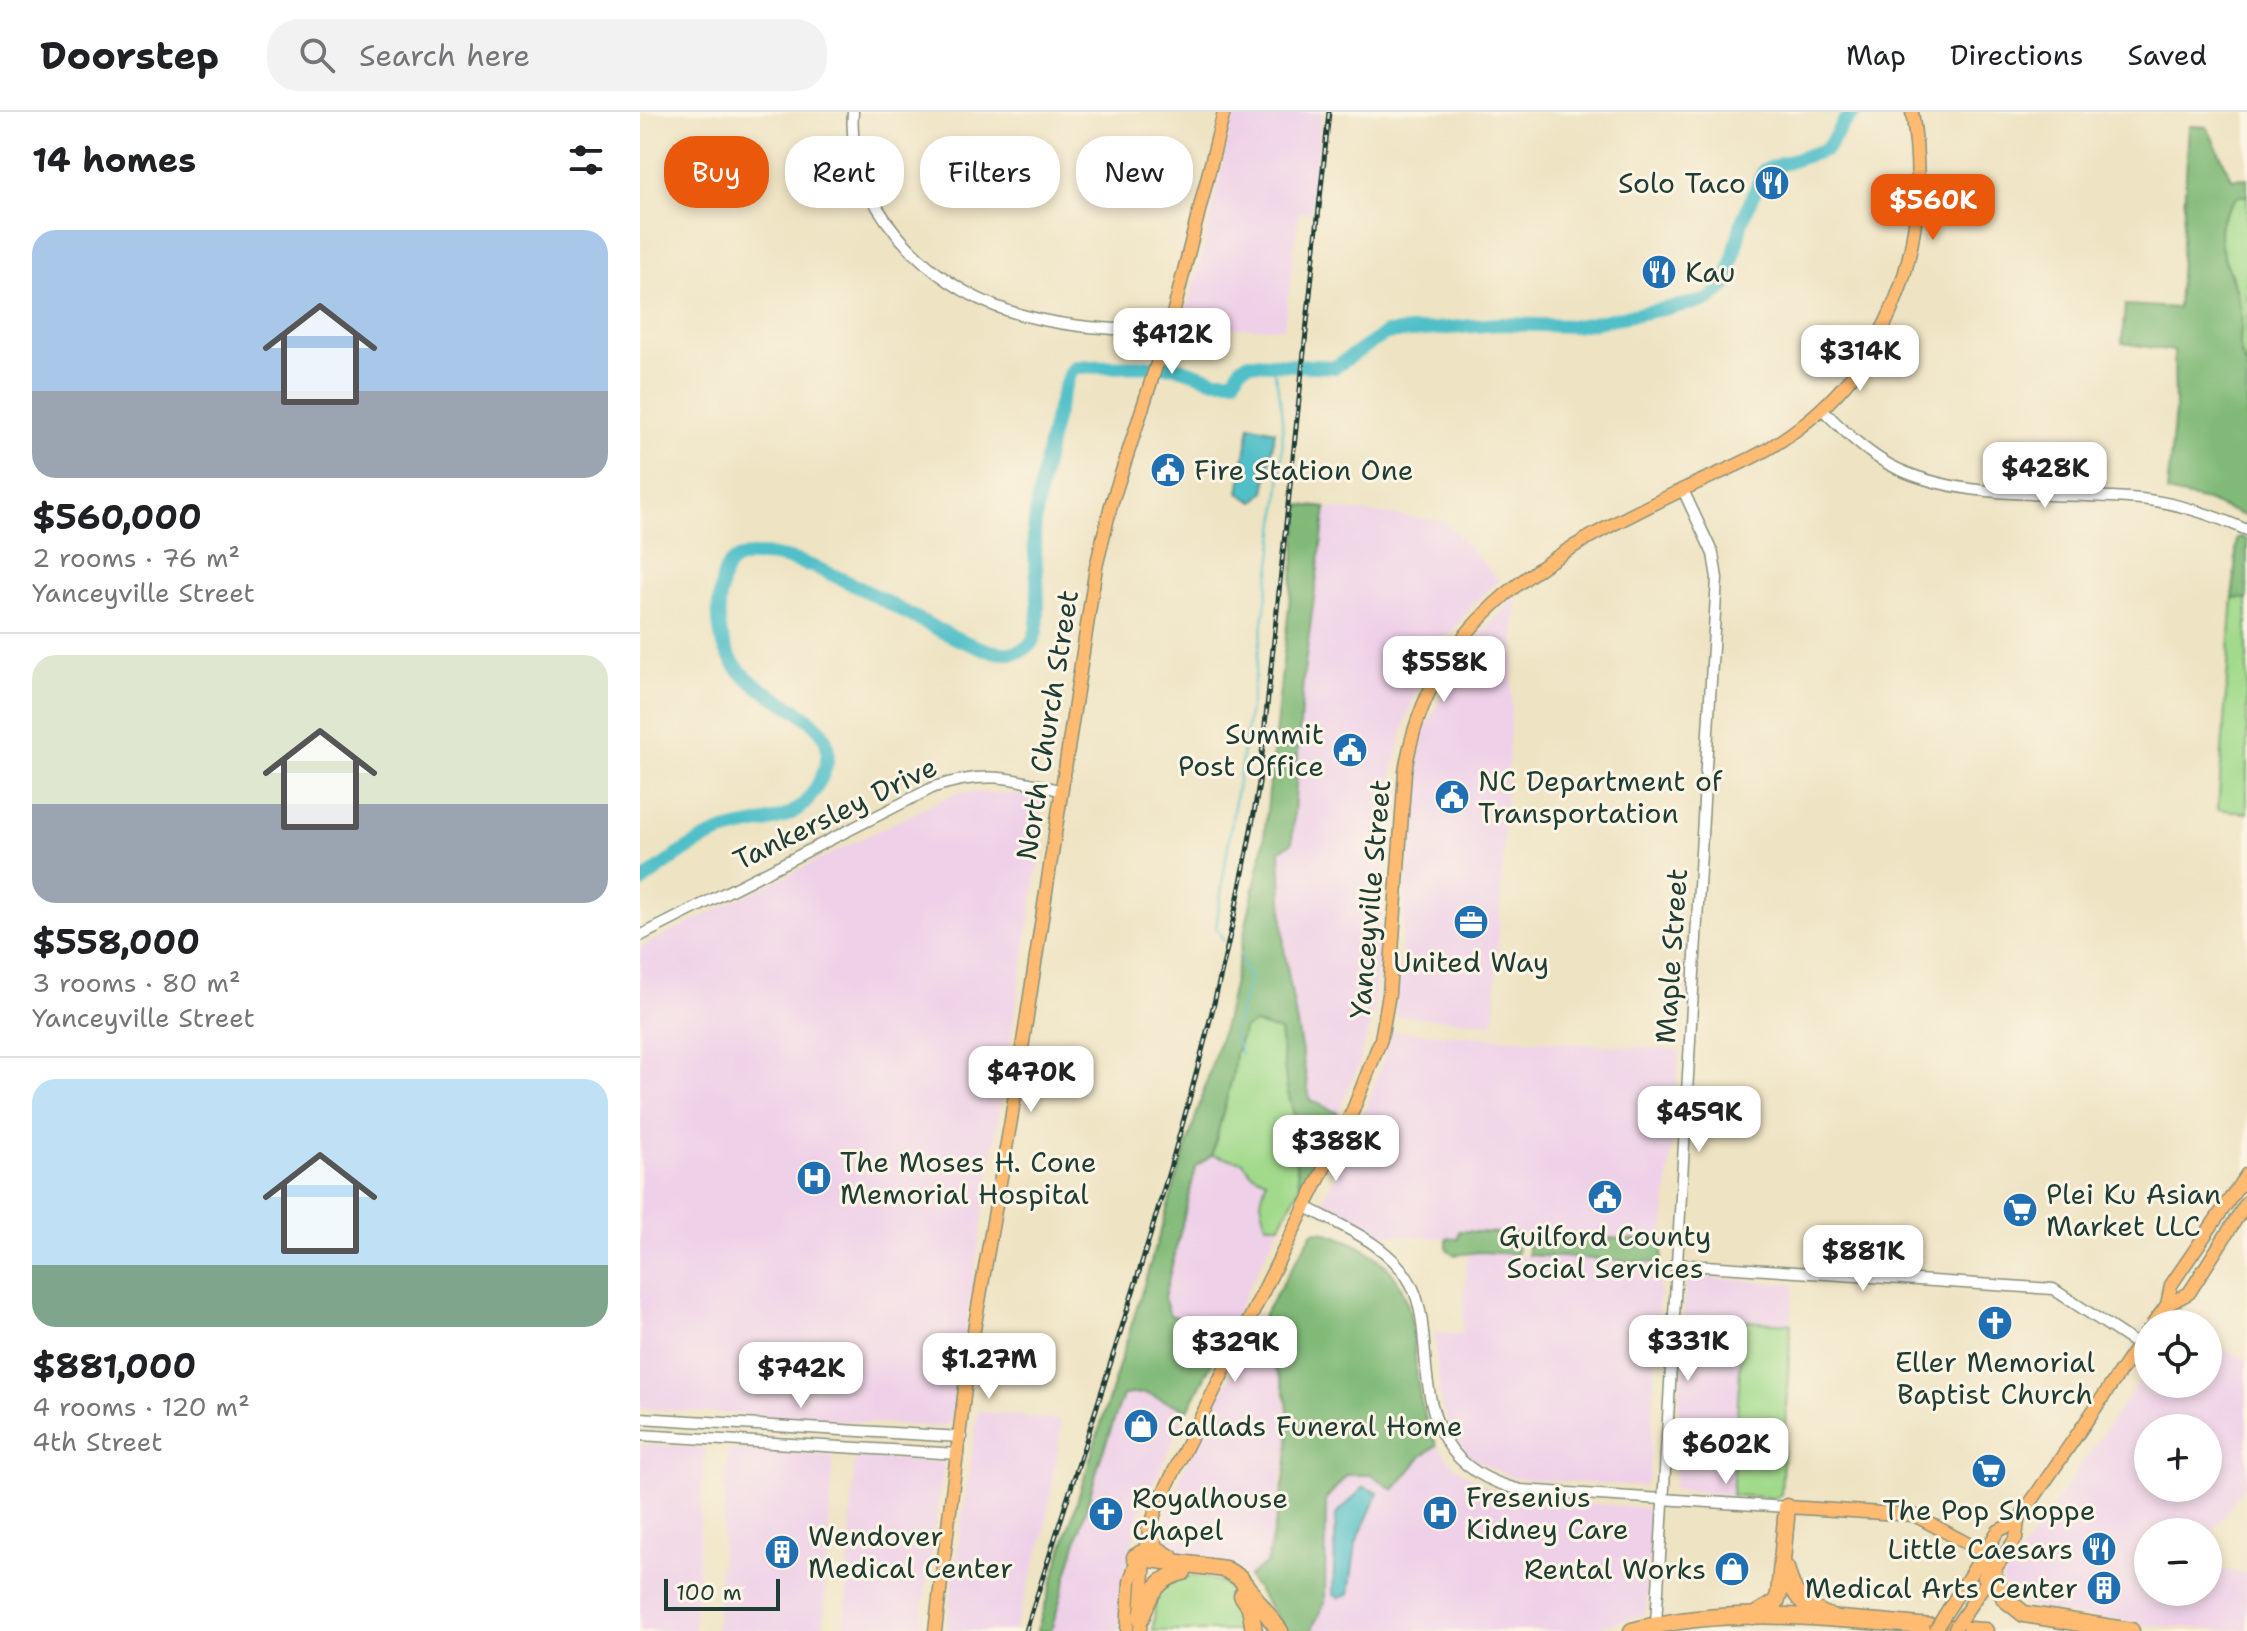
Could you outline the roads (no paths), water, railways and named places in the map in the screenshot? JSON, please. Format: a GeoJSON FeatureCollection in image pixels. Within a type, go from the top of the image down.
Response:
{"type":"FeatureCollection","features":[{"type":"Feature","properties":{"kind":"highway"},"geometry":{"type":"LineString","coordinates":[[1752,1617],[1776,1602],[1784,1562],[1787,1507]]}},
{"type":"Feature","properties":{"kind":"highway"},"geometry":{"type":"LineString","coordinates":[[1142,1554],[1158,1553],[1180,1567],[1225,1569],[1240,1578],[1280,1631]]}},
{"type":"Feature","properties":{"kind":"highway"},"geometry":{"type":"LineString","coordinates":[[1142,1554],[1216,1576],[1229,1583],[1250,1607],[1254,1631]]}},
{"type":"Feature","properties":{"kind":"highway"},"geometry":{"type":"LineString","coordinates":[[1784,1562],[1790,1586],[1800,1601],[1815,1611],[1843,1621]]}},
{"type":"Feature","properties":{"kind":"highway"},"geometry":{"type":"LineString","coordinates":[[1141,1624],[1154,1588],[1180,1567]]}},
{"type":"Feature","properties":{"kind":"highway"},"geometry":{"type":"LineString","coordinates":[[1992,1573],[2005,1599],[2024,1614],[2131,1631]]}},
{"type":"Feature","properties":{"kind":"highway"},"geometry":{"type":"LineString","coordinates":[[1632,1631],[1752,1617],[1985,1631]]}},
{"type":"Feature","properties":{"kind":"main road","name":"North Church Street"},"geometry":{"type":"LineString","coordinates":[[935,1631],[971,1358],[1096,567],[1111,505],[1167,332],[1224,112]]}},
{"type":"Feature","properties":{"kind":"main road","name":"Yanceyville Street"},"geometry":{"type":"LineString","coordinates":[[1127,1631],[1142,1554],[1165,1486],[1363,1089],[1385,1023],[1409,747],[1441,670],[1477,619],[1528,573],[1566,549],[1772,447],[1822,409],[1856,369],[1874,341],[1905,277],[1915,238],[1919,198],[1912,113]]}},
{"type":"Feature","properties":{"kind":"main road"},"geometry":{"type":"LineString","coordinates":[[2167,1305],[2171,1285],[2247,1174]]}},
{"type":"Feature","properties":{"kind":"main road"},"geometry":{"type":"LineString","coordinates":[[2163,1310],[2189,1293],[2247,1202]]}},
{"type":"Feature","properties":{"kind":"main road"},"geometry":{"type":"LineString","coordinates":[[1954,1631],[2016,1538],[2018,1521],[2134,1351]]}},
{"type":"Feature","properties":{"kind":"main road"},"geometry":{"type":"LineString","coordinates":[[1787,1507],[1914,1515],[1983,1552],[1989,1561],[1979,1592]]}},
{"type":"Feature","properties":{"kind":"main road"},"geometry":{"type":"LineString","coordinates":[[1935,1631],[1998,1531],[2018,1521]]}},
{"type":"Feature","properties":{"kind":"main road","name":"Yanceyville Street"},"geometry":{"type":"LineString","coordinates":[[1141,1624],[1142,1554]]}},
{"type":"Feature","properties":{"kind":"street"},"geometry":{"type":"LineString","coordinates":[[853,112],[857,163],[885,218],[907,246],[960,287],[1006,310],[1036,319],[1107,329],[1167,332]]}},
{"type":"Feature","properties":{"kind":"street"},"geometry":{"type":"LineString","coordinates":[[1822,409],[1869,452],[1924,479],[1966,488],[2143,499],[2206,513],[2247,530]]}},
{"type":"Feature","properties":{"kind":"street","name":"Maple Street"},"geometry":{"type":"LineString","coordinates":[[1654,1628],[1717,578],[1713,554],[1683,490]]}},
{"type":"Feature","properties":{"kind":"street","name":"Tankersley Drive"},"geometry":{"type":"LineString","coordinates":[[640,936],[934,787],[974,776],[998,776],[1059,790]]}},
{"type":"Feature","properties":{"kind":"street"},"geometry":{"type":"LineString","coordinates":[[1304,1206],[1387,1255],[1411,1285],[1423,1331],[1435,1421],[1444,1440],[1467,1466],[1487,1480],[1521,1490],[1787,1507]]}},
{"type":"Feature","properties":{"kind":"street"},"geometry":{"type":"LineString","coordinates":[[1675,1264],[2053,1289],[2134,1342]]}},
{"type":"Feature","properties":{"kind":"street"},"geometry":{"type":"LineString","coordinates":[[640,1418],[961,1434]]}},
{"type":"Feature","properties":{"kind":"street"},"geometry":{"type":"LineString","coordinates":[[640,1435],[958,1454]]}},
{"type":"Feature","properties":{"kind":"water"},"geometry":{"type":"Polygon","coordinates":[[[1250,425],[1275,431],[1265,492],[1254,502],[1239,493],[1250,425]]]}},
{"type":"Feature","properties":{"kind":"water"},"geometry":{"type":"Polygon","coordinates":[[[1364,1487],[1378,1493],[1356,1543],[1349,1594],[1339,1598],[1333,1594],[1336,1515],[1364,1487]]]}},
{"type":"Feature","properties":{"kind":"waterway"},"geometry":{"type":"LineString","coordinates":[[640,883],[706,838],[790,814],[809,798],[824,771],[828,750],[822,734],[810,720],[755,685],[728,654],[721,636],[719,607],[725,571],[731,563],[769,555],[809,565],[853,584],[940,631],[979,647],[1010,653],[1031,643],[1035,634],[1038,608],[1034,536],[1038,501],[1055,420],[1075,367],[1173,366],[1215,380],[1234,380],[1241,367],[1250,363],[1335,367],[1386,333],[1499,324],[1576,326],[1709,300],[1727,284],[1742,221],[1764,170],[1827,149],[1843,123],[1855,112]]}},
{"type":"Feature","properties":{"kind":"waterway"},"geometry":{"type":"LineString","coordinates":[[1224,941],[1216,928],[1261,637],[1281,474],[1283,430],[1278,386],[1272,365]]}},
{"type":"Feature","properties":{"kind":"waterway"},"geometry":{"type":"LineString","coordinates":[[1240,955],[1249,981],[1233,1033],[1241,1054]]}},
{"type":"Feature","properties":{"kind":"railway"},"geometry":{"type":"LineString","coordinates":[[1026,1631],[1158,1211],[1188,1105],[1239,891],[1259,783],[1329,112]]}},
{"type":"Feature","properties":{"kind":"place","name":"Solo Taco"},"geometry":{"type":"Point","coordinates":[1772,183]}},
{"type":"Feature","properties":{"kind":"place","name":"Kau"},"geometry":{"type":"Point","coordinates":[1659,272]}},
{"type":"Feature","properties":{"kind":"place","name":"Fire Station One"},"geometry":{"type":"Point","coordinates":[1168,470]}},
{"type":"Feature","properties":{"kind":"place","name":"Summit Post Office"},"geometry":{"type":"Point","coordinates":[1350,750]}},
{"type":"Feature","properties":{"kind":"place","name":"NC Department of Transportation"},"geometry":{"type":"Point","coordinates":[1452,797]}},
{"type":"Feature","properties":{"kind":"place","name":"United Way"},"geometry":{"type":"Point","coordinates":[1471,922]}},
{"type":"Feature","properties":{"kind":"place","name":"The Moses H. Cone Memorial Hospital"},"geometry":{"type":"Point","coordinates":[814,1178]}},
{"type":"Feature","properties":{"kind":"place","name":"Guilford County Social Services"},"geometry":{"type":"Point","coordinates":[1605,1197]}},
{"type":"Feature","properties":{"kind":"place","name":"Plei Ku Asian Market LLC"},"geometry":{"type":"Point","coordinates":[2020,1210]}},
{"type":"Feature","properties":{"kind":"place","name":"Eller Memorial Baptist Church"},"geometry":{"type":"Point","coordinates":[1995,1323]}},
{"type":"Feature","properties":{"kind":"place","name":"Callads Funeral Home"},"geometry":{"type":"Point","coordinates":[1141,1426]}},
{"type":"Feature","properties":{"kind":"place","name":"The Pop Shoppe"},"geometry":{"type":"Point","coordinates":[1989,1471]}},
{"type":"Feature","properties":{"kind":"place","name":"Fresenius Kidney Care"},"geometry":{"type":"Point","coordinates":[1440,1513]}},
{"type":"Feature","properties":{"kind":"place","name":"Royalhouse Chapel"},"geometry":{"type":"Point","coordinates":[1106,1514]}},
{"type":"Feature","properties":{"kind":"place","name":"Little Caesars"},"geometry":{"type":"Point","coordinates":[2099,1549]}},
{"type":"Feature","properties":{"kind":"place","name":"Wendover Medical Center"},"geometry":{"type":"Point","coordinates":[782,1552]}},
{"type":"Feature","properties":{"kind":"place","name":"Rental Works"},"geometry":{"type":"Point","coordinates":[1732,1569]}},
{"type":"Feature","properties":{"kind":"place","name":"Medical Arts Center"},"geometry":{"type":"Point","coordinates":[2104,1588]}}]}
